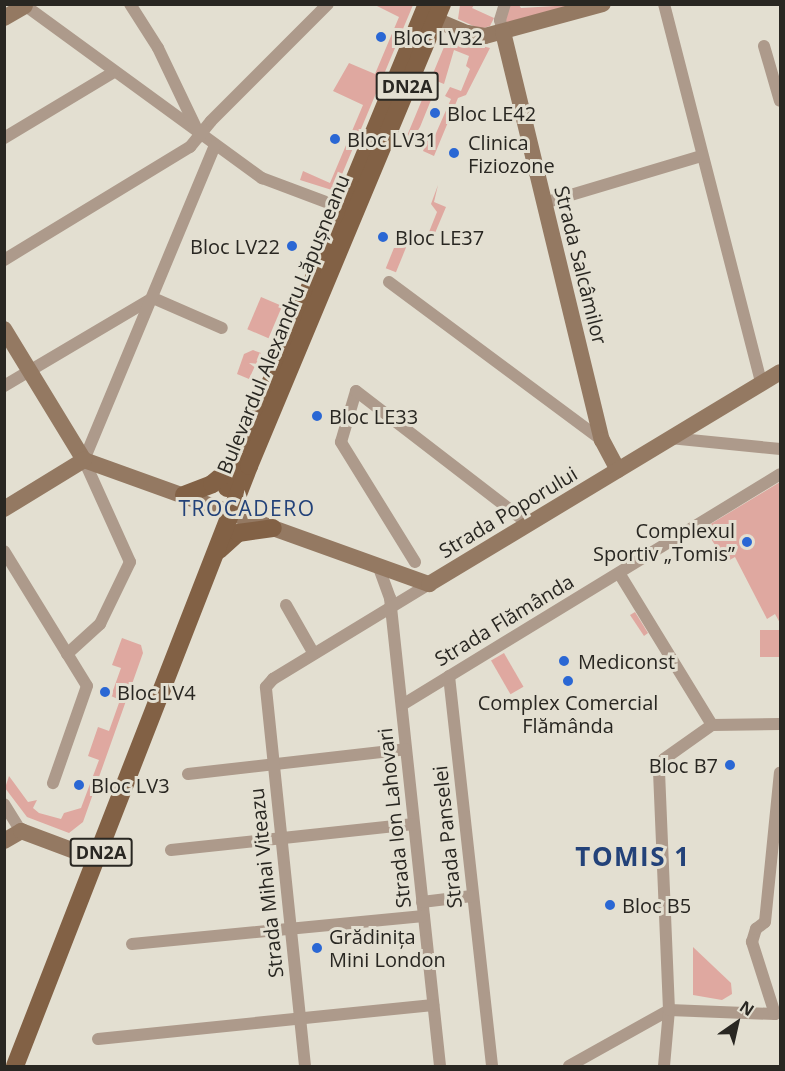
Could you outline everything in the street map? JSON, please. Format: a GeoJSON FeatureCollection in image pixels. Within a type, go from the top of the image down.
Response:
{"type":"FeatureCollection","features":[{"type":"Feature","properties":{"kind":"main road","name":"Bulevardul Alexandru Lăpușneanu"},"geometry":{"type":"LineString","coordinates":[[15,1066],[214,556],[237,461],[342,208],[435,10]]}},
{"type":"Feature","properties":{"kind":"main road","name":"Bulevardul Alexandru Lăpușneanu"},"geometry":{"type":"LineString","coordinates":[[5,1066],[160,669],[435,10]]}},
{"type":"Feature","properties":{"kind":"main road"},"geometry":{"type":"LineString","coordinates":[[184,495],[213,484],[237,461]]}},
{"type":"Feature","properties":{"kind":"main road"},"geometry":{"type":"LineString","coordinates":[[214,556],[238,533],[273,528]]}},
{"type":"Feature","properties":{"kind":"street"},"geometry":{"type":"LineString","coordinates":[[130,4],[158,48],[200,136]]}},
{"type":"Feature","properties":{"kind":"street"},"geometry":{"type":"LineString","coordinates":[[4,260],[190,147],[211,121],[328,4]]}},
{"type":"Feature","properties":{"kind":"street"},"geometry":{"type":"LineString","coordinates":[[503,32],[500,20],[505,4]]}},
{"type":"Feature","properties":{"kind":"street"},"geometry":{"type":"LineString","coordinates":[[435,10],[477,36],[503,32],[603,4]]}},
{"type":"Feature","properties":{"kind":"street"},"geometry":{"type":"LineString","coordinates":[[664,4],[761,383]]}},
{"type":"Feature","properties":{"kind":"street"},"geometry":{"type":"LineString","coordinates":[[4,18],[25,5],[200,136],[262,178],[342,208]]}},
{"type":"Feature","properties":{"kind":"street","name":"Strada Salcâmilor"},"geometry":{"type":"LineString","coordinates":[[503,32],[602,440],[618,470]]}},
{"type":"Feature","properties":{"kind":"street"},"geometry":{"type":"LineString","coordinates":[[764,46],[780,101]]}},
{"type":"Feature","properties":{"kind":"street"},"geometry":{"type":"LineString","coordinates":[[4,138],[114,72]]}},
{"type":"Feature","properties":{"kind":"street"},"geometry":{"type":"LineString","coordinates":[[4,509],[84,460],[215,146]]}},
{"type":"Feature","properties":{"kind":"street"},"geometry":{"type":"LineString","coordinates":[[544,203],[702,156]]}},
{"type":"Feature","properties":{"kind":"street"},"geometry":{"type":"LineString","coordinates":[[389,282],[602,440]]}},
{"type":"Feature","properties":{"kind":"street"},"geometry":{"type":"LineString","coordinates":[[153,298],[222,328]]}},
{"type":"Feature","properties":{"kind":"street"},"geometry":{"type":"LineString","coordinates":[[4,386],[153,298]]}},
{"type":"Feature","properties":{"kind":"street"},"geometry":{"type":"LineString","coordinates":[[4,329],[84,460],[130,561],[100,624],[67,654]]}},
{"type":"Feature","properties":{"kind":"street","name":"Strada Poporului"},"geometry":{"type":"LineString","coordinates":[[265,695],[273,679],[780,372]]}},
{"type":"Feature","properties":{"kind":"street"},"geometry":{"type":"LineString","coordinates":[[415,562],[340,442],[356,391],[529,524]]}},
{"type":"Feature","properties":{"kind":"street"},"geometry":{"type":"LineString","coordinates":[[670,438],[780,449]]}},
{"type":"Feature","properties":{"kind":"street"},"geometry":{"type":"LineString","coordinates":[[84,460],[429,584]]}},
{"type":"Feature","properties":{"kind":"street","name":"Strada Flămânda"},"geometry":{"type":"LineString","coordinates":[[402,705],[780,474]]}},
{"type":"Feature","properties":{"kind":"street"},"geometry":{"type":"LineString","coordinates":[[4,551],[87,686],[53,783]]}},
{"type":"Feature","properties":{"kind":"street"},"geometry":{"type":"LineString","coordinates":[[363,562],[381,592],[386,611]]}},
{"type":"Feature","properties":{"kind":"street","name":"Strada Ion Lahovari"},"geometry":{"type":"LineString","coordinates":[[380,568],[402,705],[440,1066]]}},
{"type":"Feature","properties":{"kind":"street"},"geometry":{"type":"LineString","coordinates":[[619,573],[712,725]]}},
{"type":"Feature","properties":{"kind":"street"},"geometry":{"type":"LineString","coordinates":[[286,605],[314,654]]}},
{"type":"Feature","properties":{"kind":"street","name":"Strada Panselei"},"geometry":{"type":"LineString","coordinates":[[449,676],[492,1066]]}},
{"type":"Feature","properties":{"kind":"street","name":"Strada Mihai Viteazu"},"geometry":{"type":"LineString","coordinates":[[265,695],[305,1066]]}},
{"type":"Feature","properties":{"kind":"street"},"geometry":{"type":"LineString","coordinates":[[664,1066],[669,1010],[659,769],[664,759],[712,725],[780,724]]}},
{"type":"Feature","properties":{"kind":"street"},"geometry":{"type":"LineString","coordinates":[[188,774],[406,749]]}},
{"type":"Feature","properties":{"kind":"street"},"geometry":{"type":"LineString","coordinates":[[569,1066],[669,1010],[775,1014],[752,942],[756,929],[765,922],[780,773]]}},
{"type":"Feature","properties":{"kind":"street"},"geometry":{"type":"LineString","coordinates":[[4,804],[21,831],[88,856]]}},
{"type":"Feature","properties":{"kind":"street"},"geometry":{"type":"LineString","coordinates":[[171,850],[414,824]]}},
{"type":"Feature","properties":{"kind":"street"},"geometry":{"type":"LineString","coordinates":[[4,841],[21,831]]}},
{"type":"Feature","properties":{"kind":"street"},"geometry":{"type":"LineString","coordinates":[[422,902],[472,896]]}},
{"type":"Feature","properties":{"kind":"street"},"geometry":{"type":"LineString","coordinates":[[132,944],[424,915]]}},
{"type":"Feature","properties":{"kind":"street"},"geometry":{"type":"LineString","coordinates":[[98,1039],[433,1005]]}},
{"type":"Feature","properties":{"kind":"shaded area"},"geometry":{"type":"Polygon","coordinates":[[[375,5],[413,5],[335,191],[300,180],[303,171],[330,183],[363,105],[333,91],[349,63],[375,74],[399,17],[375,5]]]}},
{"type":"Feature","properties":{"kind":"shaded area"},"geometry":{"type":"Polygon","coordinates":[[[460,5],[474,5],[472,8],[494,18],[490,26],[480,29],[458,19],[460,5]]]}},
{"type":"Feature","properties":{"kind":"shaded area"},"geometry":{"type":"Polygon","coordinates":[[[509,5],[519,5],[521,8],[572,5],[505,23],[509,5]]]}},
{"type":"Feature","properties":{"kind":"shaded area"},"geometry":{"type":"Polygon","coordinates":[[[457,40],[490,48],[466,95],[458,98],[434,156],[423,151],[428,139],[433,140],[451,99],[445,96],[450,87],[461,91],[470,69],[466,66],[469,56],[454,50],[444,84],[434,80],[426,97],[431,100],[420,127],[409,145],[404,143],[444,47],[457,40]]]}},
{"type":"Feature","properties":{"kind":"shaded area"},"geometry":{"type":"Polygon","coordinates":[[[438,185],[434,202],[446,207],[435,233],[429,232],[437,212],[431,204],[438,185]]]}},
{"type":"Feature","properties":{"kind":"shaded area"},"geometry":{"type":"Polygon","coordinates":[[[400,233],[410,237],[396,272],[386,268],[400,233]]]}},
{"type":"Feature","properties":{"kind":"shaded area"},"geometry":{"type":"Polygon","coordinates":[[[261,297],[282,306],[268,338],[247,329],[261,297]]]}},
{"type":"Feature","properties":{"kind":"shaded area"},"geometry":{"type":"Polygon","coordinates":[[[253,350],[261,353],[249,379],[237,374],[244,354],[253,350]]]}},
{"type":"Feature","properties":{"kind":"shaded area","name":"Complexul Sportiv „Tomis”"},"geometry":{"type":"Polygon","coordinates":[[[780,482],[780,623],[775,614],[767,619],[735,557],[726,562],[704,528],[780,482]]]}},
{"type":"Feature","properties":{"kind":"shaded area"},"geometry":{"type":"Polygon","coordinates":[[[635,612],[648,633],[644,636],[630,615],[635,612]]]}},
{"type":"Feature","properties":{"kind":"shaded area"},"geometry":{"type":"Polygon","coordinates":[[[760,630],[780,630],[780,657],[760,657],[760,630]]]}},
{"type":"Feature","properties":{"kind":"shaded area"},"geometry":{"type":"Polygon","coordinates":[[[122,638],[141,645],[143,653],[83,822],[69,833],[27,817],[5,788],[9,776],[28,802],[37,800],[33,808],[39,813],[61,819],[64,813],[81,808],[99,760],[88,756],[98,727],[109,731],[120,700],[111,696],[121,668],[112,665],[122,638]]]}},
{"type":"Feature","properties":{"kind":"shaded area"},"geometry":{"type":"Polygon","coordinates":[[[504,653],[524,687],[511,694],[491,660],[504,653]]]}},
{"type":"Feature","properties":{"kind":"shaded area"},"geometry":{"type":"Polygon","coordinates":[[[693,947],[731,983],[732,994],[722,1000],[693,995],[693,947]]]}},
{"type":"Feature","properties":{"kind":"place","name":"Bloc LV32"},"geometry":{"type":"Point","coordinates":[381,37]}},
{"type":"Feature","properties":{"kind":"place","name":"Bloc LE42"},"geometry":{"type":"Point","coordinates":[435,113]}},
{"type":"Feature","properties":{"kind":"place","name":"Bloc LV31"},"geometry":{"type":"Point","coordinates":[335,139]}},
{"type":"Feature","properties":{"kind":"place","name":"Clinica Fiziozone"},"geometry":{"type":"Point","coordinates":[454,153]}},
{"type":"Feature","properties":{"kind":"place","name":"Bloc LE37"},"geometry":{"type":"Point","coordinates":[383,237]}},
{"type":"Feature","properties":{"kind":"place","name":"Bloc LV22"},"geometry":{"type":"Point","coordinates":[292,246]}},
{"type":"Feature","properties":{"kind":"place","name":"Bloc LE33"},"geometry":{"type":"Point","coordinates":[317,416]}},
{"type":"Feature","properties":{"kind":"place","name":"Complexul Sportiv „Tomis”"},"geometry":{"type":"Point","coordinates":[747,542]}},
{"type":"Feature","properties":{"kind":"place","name":"Mediconst"},"geometry":{"type":"Point","coordinates":[564,661]}},
{"type":"Feature","properties":{"kind":"place","name":"Complex Comercial Flămânda"},"geometry":{"type":"Point","coordinates":[568,681]}},
{"type":"Feature","properties":{"kind":"place","name":"Bloc LV4"},"geometry":{"type":"Point","coordinates":[105,692]}},
{"type":"Feature","properties":{"kind":"place","name":"Bloc B7"},"geometry":{"type":"Point","coordinates":[730,765]}},
{"type":"Feature","properties":{"kind":"place","name":"Bloc LV3"},"geometry":{"type":"Point","coordinates":[79,785]}},
{"type":"Feature","properties":{"kind":"place","name":"Bloc B5"},"geometry":{"type":"Point","coordinates":[610,905]}},
{"type":"Feature","properties":{"kind":"place","name":"Grădinița Mini London"},"geometry":{"type":"Point","coordinates":[317,948]}},
{"type":"Feature","properties":{"kind":"district","name":"TROCADERO"},"geometry":{"type":"Point","coordinates":[247,508]}},
{"type":"Feature","properties":{"kind":"district","name":"TOMIS 1"},"geometry":{"type":"Point","coordinates":[633,857]}}]}
